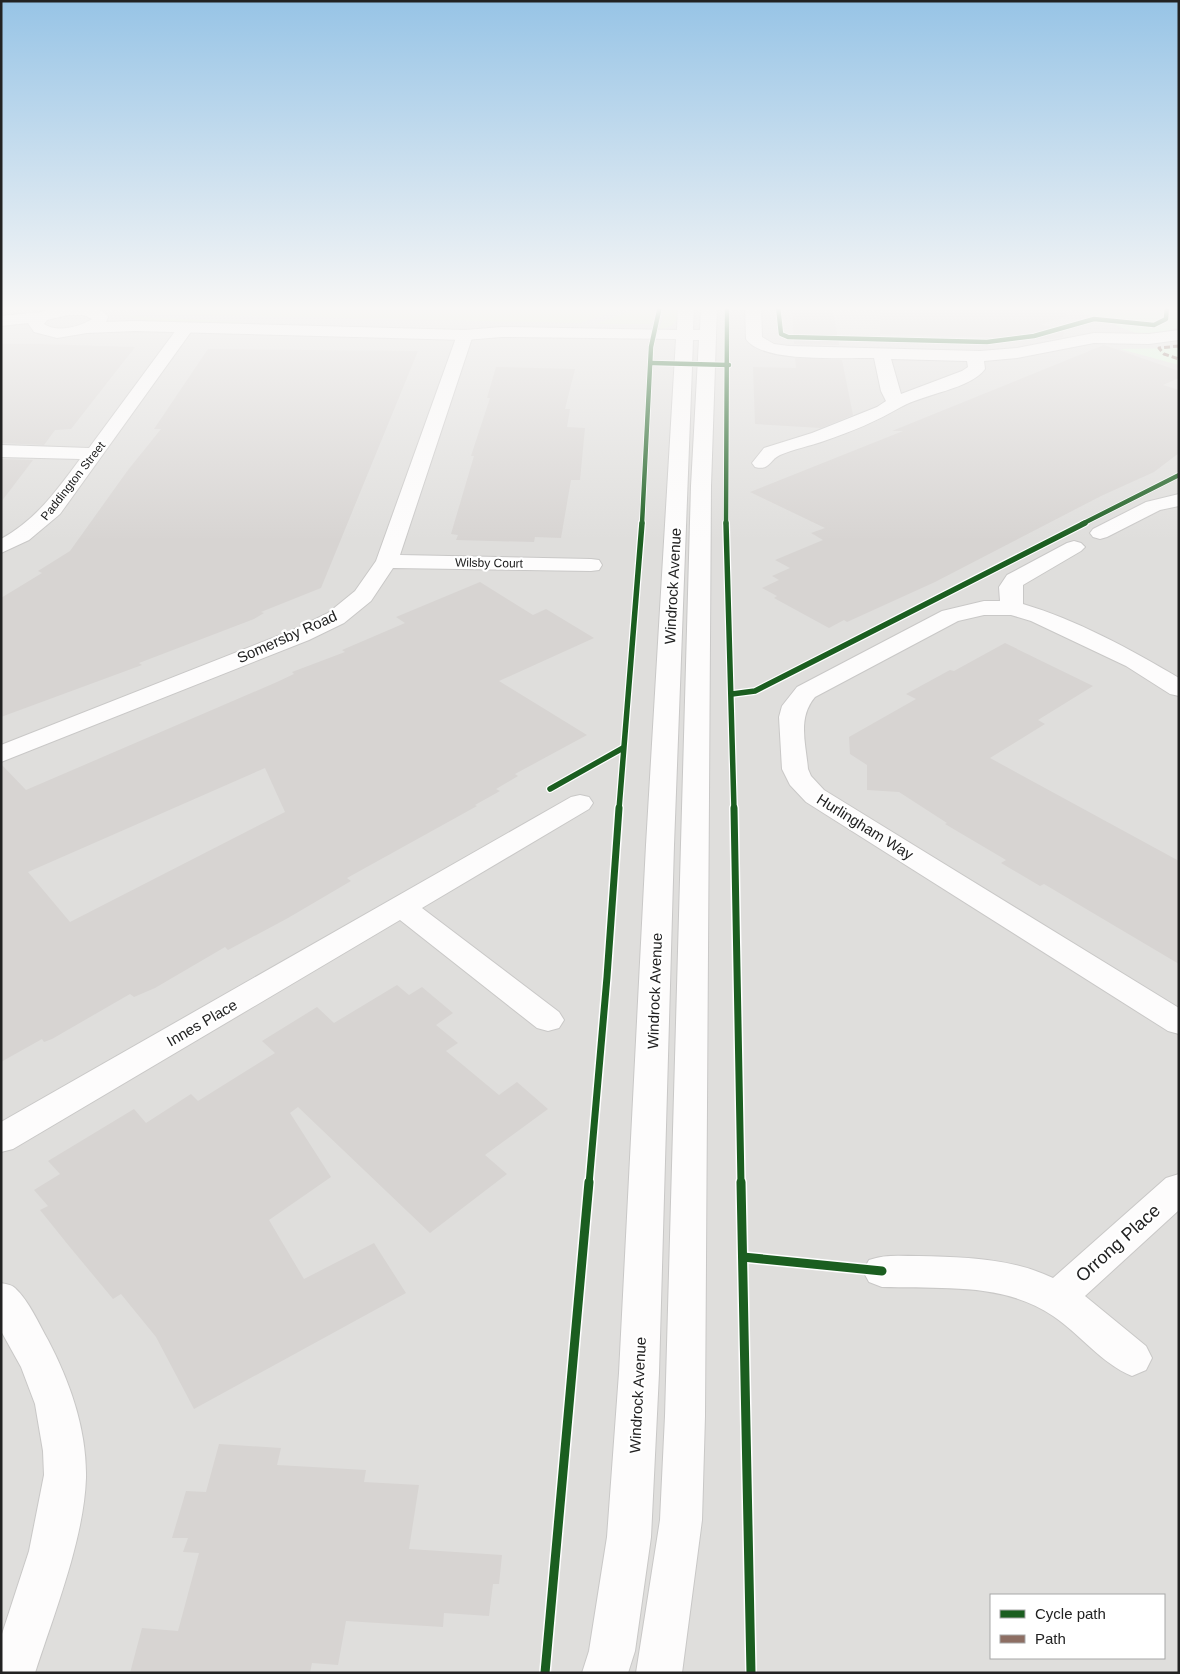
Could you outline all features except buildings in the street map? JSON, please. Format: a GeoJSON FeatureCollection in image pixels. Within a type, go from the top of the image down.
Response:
{"type":"FeatureCollection","features":[{"type":"Feature","properties":{"kind":"street","name":"Paddington Street"},"geometry":{"type":"LineString","coordinates":[[1,547],[22,536],[53,510],[145,384]]}},
{"type":"Feature","properties":{"kind":"street","name":"Somersby Road"},"geometry":{"type":"LineString","coordinates":[[1,754],[301,634],[336,618],[363,596],[387,561],[448,384]]}},
{"type":"Feature","properties":{"kind":"street","name":"Windrock Avenue"},"geometry":{"type":"LineString","coordinates":[[606,1673],[612,1651],[629,1537],[693,384]]}},
{"type":"Feature","properties":{"kind":"street","name":"Windrock Avenue"},"geometry":{"type":"LineString","coordinates":[[659,1673],[681,1520],[685,1416],[695,934],[701,486],[698,384]]}},
{"type":"Feature","properties":{"kind":"street"},"geometry":{"type":"LineString","coordinates":[[888,384],[896,402]]}},
{"type":"Feature","properties":{"kind":"street"},"geometry":{"type":"LineString","coordinates":[[762,463],[771,452],[828,433],[883,411],[896,402],[944,384]]}},
{"type":"Feature","properties":{"kind":"street"},"geometry":{"type":"LineString","coordinates":[[1,451],[95,454]]}},
{"type":"Feature","properties":{"kind":"street"},"geometry":{"type":"LineString","coordinates":[[1100,533],[1153,506],[1179,500]]}},
{"type":"Feature","properties":{"kind":"street"},"geometry":{"type":"LineString","coordinates":[[1012,608],[1010,587],[1015,580],[1074,547]]}},
{"type":"Feature","properties":{"kind":"street","name":"Wilsby Court"},"geometry":{"type":"LineString","coordinates":[[387,561],[591,564]]}},
{"type":"Feature","properties":{"kind":"street","name":"Hurlingham Way"},"geometry":{"type":"LineString","coordinates":[[1179,690],[1134,661],[1039,616],[1012,608],[984,608],[950,616],[806,692],[794,706],[792,717],[795,769],[799,778],[815,796],[1179,1023]]}},
{"type":"Feature","properties":{"kind":"street","name":"Innes Place"},"geometry":{"type":"LineString","coordinates":[[1,1139],[580,803]]}},
{"type":"Feature","properties":{"kind":"street"},"geometry":{"type":"LineString","coordinates":[[402,907],[548,1020]]}},
{"type":"Feature","properties":{"kind":"street","name":"Orrong Place"},"geometry":{"type":"LineString","coordinates":[[1057,1298],[1179,1188]]}},
{"type":"Feature","properties":{"kind":"street"},"geometry":{"type":"LineString","coordinates":[[882,1271],[992,1276],[1026,1284],[1057,1298],[1132,1358]]}},
{"type":"Feature","properties":{"kind":"street"},"geometry":{"type":"LineString","coordinates":[[1,1299],[19,1324],[44,1372],[61,1423],[66,1476],[54,1546],[12,1673]]}},
{"type":"Feature","properties":{"kind":"shaded area"},"geometry":{"type":"Polygon","coordinates":[[[1,384],[1179,384],[1179,1673],[1,1673],[1,384]]]}},
{"type":"Feature","properties":{"kind":"cycle path"},"geometry":{"type":"LineString","coordinates":[[545,1673],[607,977],[623,748],[643,507],[649,384]]}},
{"type":"Feature","properties":{"kind":"cycle path"},"geometry":{"type":"LineString","coordinates":[[727,384],[725,470],[739,1014],[744,1407],[751,1673]]}},
{"type":"Feature","properties":{"kind":"cycle path"},"geometry":{"type":"LineString","coordinates":[[732,694],[755,691],[1179,475]]}},
{"type":"Feature","properties":{"kind":"cycle path"},"geometry":{"type":"LineString","coordinates":[[550,789],[623,748]]}},
{"type":"Feature","properties":{"kind":"cycle path"},"geometry":{"type":"LineString","coordinates":[[743,1257],[882,1271]]}}]}
